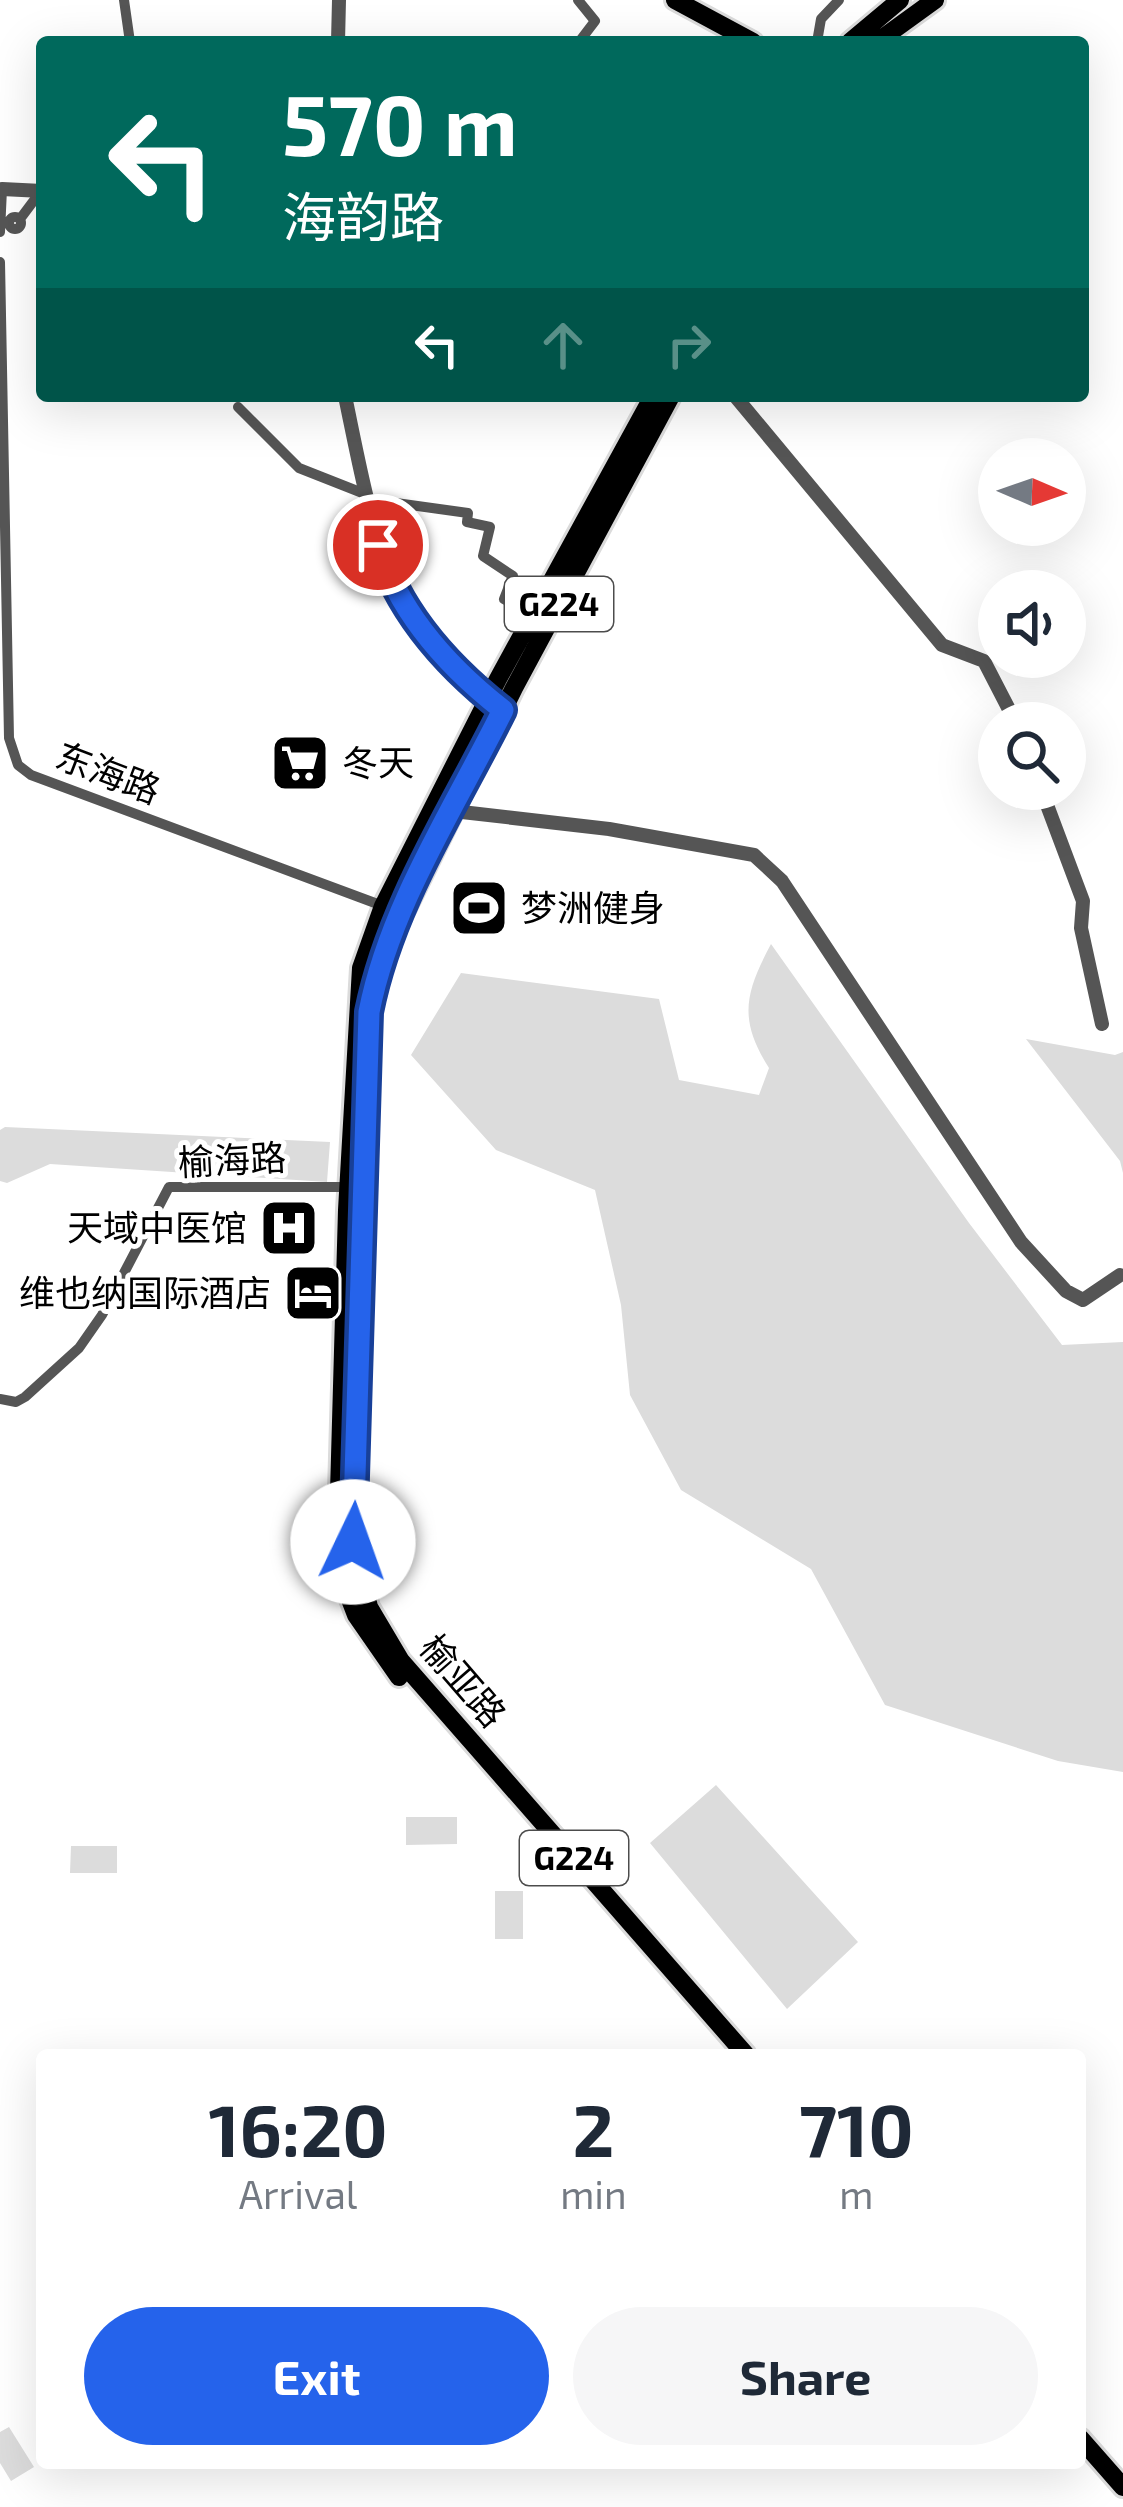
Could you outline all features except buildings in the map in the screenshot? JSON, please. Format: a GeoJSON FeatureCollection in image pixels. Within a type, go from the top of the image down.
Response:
{"type":"FeatureCollection","features":[{"type":"Feature","properties":{"kind":"main road"},"geometry":{"type":"LineString","coordinates":[[675,0],[742,36]]}},
{"type":"Feature","properties":{"kind":"main road"},"geometry":{"type":"LineString","coordinates":[[857,36],[900,0]]}},
{"type":"Feature","properties":{"kind":"main road"},"geometry":{"type":"LineString","coordinates":[[886,36],[935,0]]}},
{"type":"Feature","properties":{"kind":"main road","name":"榆亚路"},"geometry":{"type":"LineString","coordinates":[[649,402],[533,616],[453,811],[379,963],[369,1012],[338,1527],[343,1581],[356,1615],[393,1670],[725,2049]]}},
{"type":"Feature","properties":{"kind":"main road","name":"榆亚路"},"geometry":{"type":"LineString","coordinates":[[668,402],[383,906],[362,968],[353,1542],[369,1606],[401,1661],[741,2049]]}},
{"type":"Feature","properties":{"kind":"main road"},"geometry":{"type":"LineString","coordinates":[[1086,2445],[1123,2487]]}},
{"type":"Feature","properties":{"kind":"main road"},"geometry":{"type":"LineString","coordinates":[[1086,2463],[1123,2505]]}},
{"type":"Feature","properties":{"kind":"street"},"geometry":{"type":"LineString","coordinates":[[124,0],[129,36]]}},
{"type":"Feature","properties":{"kind":"street"},"geometry":{"type":"LineString","coordinates":[[338,36],[339,0]]}},
{"type":"Feature","properties":{"kind":"street"},"geometry":{"type":"LineString","coordinates":[[578,0],[595,21],[584,36]]}},
{"type":"Feature","properties":{"kind":"street"},"geometry":{"type":"LineString","coordinates":[[818,36],[821,19],[839,0]]}},
{"type":"Feature","properties":{"kind":"street"},"geometry":{"type":"LineString","coordinates":[[11,227],[2,190],[36,190]]}},
{"type":"Feature","properties":{"kind":"street"},"geometry":{"type":"LineString","coordinates":[[0,244],[36,196]]}},
{"type":"Feature","properties":{"kind":"street","name":"东海路"},"geometry":{"type":"LineString","coordinates":[[0,262],[9,738],[18,765],[31,775],[209,844],[383,906]]}},
{"type":"Feature","properties":{"kind":"street"},"geometry":{"type":"LineString","coordinates":[[346,402],[385,568],[446,661],[497,705]]}},
{"type":"Feature","properties":{"kind":"street"},"geometry":{"type":"LineString","coordinates":[[740,402],[941,645],[985,661],[1006,702]]}},
{"type":"Feature","properties":{"kind":"street"},"geometry":{"type":"LineString","coordinates":[[238,407],[299,468],[366,497],[468,513],[466,522],[490,527],[483,556],[513,576],[504,599],[533,616]]}},
{"type":"Feature","properties":{"kind":"street"},"geometry":{"type":"LineString","coordinates":[[1049,810],[1083,901],[1081,928],[1102,1024]]}},
{"type":"Feature","properties":{"kind":"street"},"geometry":{"type":"LineString","coordinates":[[453,811],[609,829],[754,855],[782,881],[1021,1242],[1066,1291],[1084,1300],[1120,1275]]}},
{"type":"Feature","properties":{"kind":"street","name":"榆海路"},"geometry":{"type":"LineString","coordinates":[[0,1399],[16,1402],[25,1397],[79,1348],[169,1187],[357,1187]]}},
{"type":"Feature","properties":{"kind":"shaded area"},"geometry":{"type":"Polygon","coordinates":[[[771,944],[969,1223],[1062,1345],[1123,1342],[1123,1772],[1058,1761],[885,1705],[811,1569],[681,1490],[630,1395],[621,1305],[595,1190],[496,1150],[411,1055],[461,973],[659,999],[679,1080],[759,1095],[769,1068],[753,1035],[749,1006],[755,977],[771,944]]]}},
{"type":"Feature","properties":{"kind":"shaded area"},"geometry":{"type":"Polygon","coordinates":[[[1026,1039],[1115,1055],[1123,1052],[1123,1173],[1120,1161],[1026,1039]]]}},
{"type":"Feature","properties":{"kind":"shaded area"},"geometry":{"type":"Polygon","coordinates":[[[0,1130],[330,1142],[327,1182],[50,1164],[7,1183],[0,1181],[0,1130]]]}},
{"type":"Feature","properties":{"kind":"shaded area"},"geometry":{"type":"Polygon","coordinates":[[[716,1785],[858,1942],[787,2009],[650,1843],[716,1785]]]}},
{"type":"Feature","properties":{"kind":"shaded area"},"geometry":{"type":"Polygon","coordinates":[[[406,1817],[457,1817],[457,1844],[406,1845],[406,1817]]]}},
{"type":"Feature","properties":{"kind":"shaded area"},"geometry":{"type":"Polygon","coordinates":[[[71,1846],[117,1846],[117,1873],[70,1873],[71,1846]]]}},
{"type":"Feature","properties":{"kind":"shaded area"},"geometry":{"type":"Polygon","coordinates":[[[495,1891],[523,1891],[523,1939],[495,1939],[495,1891]]]}},
{"type":"Feature","properties":{"kind":"shaded area"},"geometry":{"type":"Polygon","coordinates":[[[9,2427],[34,2467],[11,2481],[0,2463],[0,2432],[9,2427]]]}},
{"type":"Feature","properties":{"kind":"place","name":"冬天"},"geometry":{"type":"Point","coordinates":[300,763]}},
{"type":"Feature","properties":{"kind":"place","name":"梦洲健身"},"geometry":{"type":"Point","coordinates":[479,908]}},
{"type":"Feature","properties":{"kind":"place","name":"天域中医馆"},"geometry":{"type":"Point","coordinates":[289,1228]}},
{"type":"Feature","properties":{"kind":"place","name":"维也纳国际酒店"},"geometry":{"type":"Point","coordinates":[313,1293]}},
{"type":"Feature","properties":{"kind":"route"},"geometry":{"type":"LineString","coordinates":[[353,1542],[369,1012],[379,963],[399,917],[503,710],[459,676],[434,646],[385,568],[378,545]]}}]}
